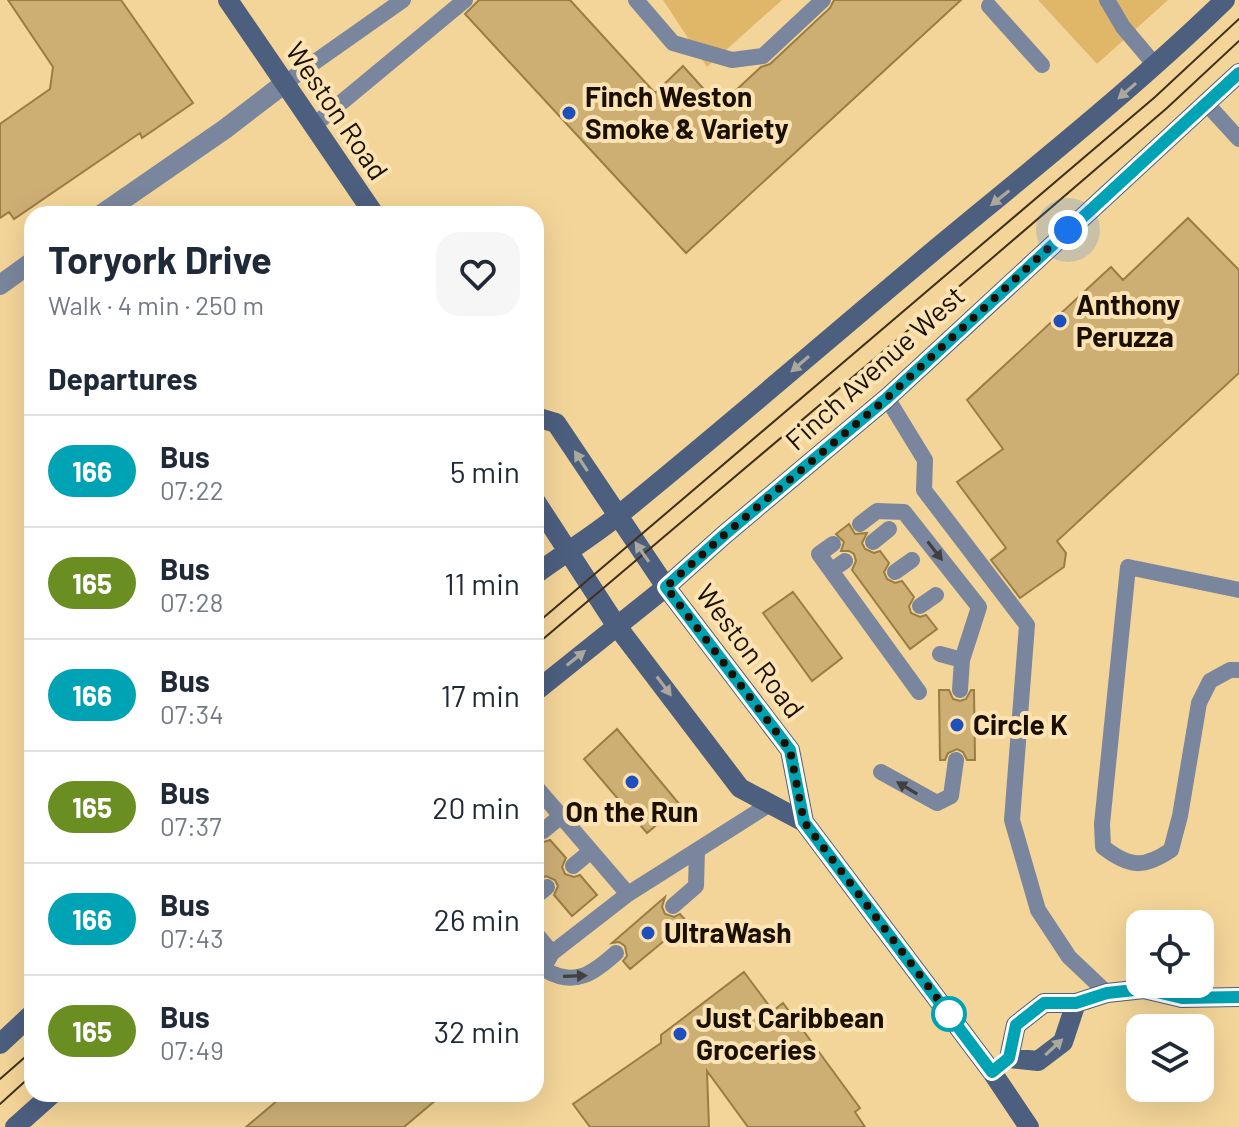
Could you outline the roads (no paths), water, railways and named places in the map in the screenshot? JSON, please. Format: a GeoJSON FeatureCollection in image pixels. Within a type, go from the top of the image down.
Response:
{"type":"FeatureCollection","features":[{"type":"Feature","properties":{"kind":"main road","name":"Weston Road"},"geometry":{"type":"LineString","coordinates":[[228,0],[368,206]]}},
{"type":"Feature","properties":{"kind":"main road","name":"Finch Avenue West"},"geometry":{"type":"LineString","coordinates":[[544,568],[617,516],[1060,148],[1225,0]]}},
{"type":"Feature","properties":{"kind":"main road","name":"Finch Avenue West"},"geometry":{"type":"LineString","coordinates":[[544,684],[666,587],[887,398],[1239,73]]}},
{"type":"Feature","properties":{"kind":"main road","name":"Weston Road"},"geometry":{"type":"LineString","coordinates":[[544,419],[556,423],[666,587],[790,750],[804,822]]}},
{"type":"Feature","properties":{"kind":"main road","name":"Weston Road"},"geometry":{"type":"LineString","coordinates":[[544,514],[616,625],[740,788],[804,822],[992,1072],[1029,1127]]}},
{"type":"Feature","properties":{"kind":"main road"},"geometry":{"type":"LineString","coordinates":[[992,1072],[1009,1058],[1016,1025],[1044,1003],[1076,1003],[1107,993],[1144,989],[1182,998],[1239,997]]}},
{"type":"Feature","properties":{"kind":"main road"},"geometry":{"type":"LineString","coordinates":[[1009,1058],[1038,1061],[1063,1042],[1076,1003]]}},
{"type":"Feature","properties":{"kind":"main road"},"geometry":{"type":"LineString","coordinates":[[0,1044],[24,1022]]}},
{"type":"Feature","properties":{"kind":"main road"},"geometry":{"type":"LineString","coordinates":[[15,1127],[43,1102]]}},
{"type":"Feature","properties":{"kind":"street"},"geometry":{"type":"LineString","coordinates":[[114,206],[285,83]]}},
{"type":"Feature","properties":{"kind":"street"},"geometry":{"type":"LineString","coordinates":[[0,285],[24,268]]}},
{"type":"Feature","properties":{"kind":"lane"},"geometry":{"type":"LineString","coordinates":[[285,83],[403,0]]}},
{"type":"Feature","properties":{"kind":"lane"},"geometry":{"type":"LineString","coordinates":[[313,126],[465,0]]}},
{"type":"Feature","properties":{"kind":"lane"},"geometry":{"type":"LineString","coordinates":[[636,0],[673,43],[732,60],[763,56],[823,0]]}},
{"type":"Feature","properties":{"kind":"lane"},"geometry":{"type":"LineString","coordinates":[[1107,0],[1123,27],[1155,65]]}},
{"type":"Feature","properties":{"kind":"lane"},"geometry":{"type":"LineString","coordinates":[[989,6],[1042,65]]}},
{"type":"Feature","properties":{"kind":"lane"},"geometry":{"type":"LineString","coordinates":[[1206,103],[1239,139]]}},
{"type":"Feature","properties":{"kind":"lane"},"geometry":{"type":"LineString","coordinates":[[887,398],[925,460],[924,490],[1027,625],[1012,820],[1038,910],[1069,957],[1107,993]]}},
{"type":"Feature","properties":{"kind":"lane"},"geometry":{"type":"LineString","coordinates":[[860,524],[877,511],[904,512],[979,607],[962,660],[960,690]]}},
{"type":"Feature","properties":{"kind":"lane"},"geometry":{"type":"LineString","coordinates":[[873,542],[889,529]]}},
{"type":"Feature","properties":{"kind":"lane"},"geometry":{"type":"LineString","coordinates":[[833,544],[819,554],[838,565],[862,598],[879,637],[919,692]]}},
{"type":"Feature","properties":{"kind":"lane"},"geometry":{"type":"LineString","coordinates":[[895,572],[912,560]]}},
{"type":"Feature","properties":{"kind":"lane"},"geometry":{"type":"LineString","coordinates":[[1239,590],[1128,567],[1102,824],[1103,847],[1120,861],[1152,863],[1171,850],[1180,816],[1199,703],[1210,681],[1230,670],[1239,670]]}},
{"type":"Feature","properties":{"kind":"lane"},"geometry":{"type":"LineString","coordinates":[[920,606],[936,595]]}},
{"type":"Feature","properties":{"kind":"lane"},"geometry":{"type":"LineString","coordinates":[[879,637],[893,626]]}},
{"type":"Feature","properties":{"kind":"lane"},"geometry":{"type":"LineString","coordinates":[[940,654],[962,660]]}},
{"type":"Feature","properties":{"kind":"lane"},"geometry":{"type":"LineString","coordinates":[[881,772],[937,803],[951,796],[956,760]]}},
{"type":"Feature","properties":{"kind":"lane"},"geometry":{"type":"LineString","coordinates":[[544,796],[628,894]]}},
{"type":"Feature","properties":{"kind":"lane"},"geometry":{"type":"LineString","coordinates":[[616,953],[588,976],[571,978],[547,971],[545,965],[552,953],[628,894],[770,804]]}},
{"type":"Feature","properties":{"kind":"lane"},"geometry":{"type":"LineString","coordinates":[[544,830],[561,816]]}},
{"type":"Feature","properties":{"kind":"lane"},"geometry":{"type":"LineString","coordinates":[[673,906],[696,886],[697,850]]}},
{"type":"Feature","properties":{"kind":"lane"},"geometry":{"type":"LineString","coordinates":[[573,866],[591,851]]}},
{"type":"Feature","properties":{"kind":"lane"},"geometry":{"type":"LineString","coordinates":[[544,944],[552,953]]}},
{"type":"Feature","properties":{"kind":"tram line"},"geometry":{"type":"LineString","coordinates":[[544,617],[1155,97],[1239,19]]}},
{"type":"Feature","properties":{"kind":"tram line"},"geometry":{"type":"LineString","coordinates":[[544,638],[1167,108],[1239,41]]}},
{"type":"Feature","properties":{"kind":"tram line"},"geometry":{"type":"LineString","coordinates":[[0,1079],[24,1058]]}},
{"type":"Feature","properties":{"kind":"tram line"},"geometry":{"type":"LineString","coordinates":[[0,1104],[24,1082]]}},
{"type":"Feature","properties":{"kind":"place","name":"Finch Weston Smoke & Variety"},"geometry":{"type":"Point","coordinates":[569,113]}},
{"type":"Feature","properties":{"kind":"place","name":"Anthony Peruzza"},"geometry":{"type":"Point","coordinates":[1060,321]}},
{"type":"Feature","properties":{"kind":"place","name":"Circle K"},"geometry":{"type":"Point","coordinates":[957,725]}},
{"type":"Feature","properties":{"kind":"place","name":"On the Run"},"geometry":{"type":"Point","coordinates":[632,782]}},
{"type":"Feature","properties":{"kind":"place","name":"UltraWash"},"geometry":{"type":"Point","coordinates":[648,933]}},
{"type":"Feature","properties":{"kind":"place","name":"Just Caribbean Groceries"},"geometry":{"type":"Point","coordinates":[680,1034]}}]}
